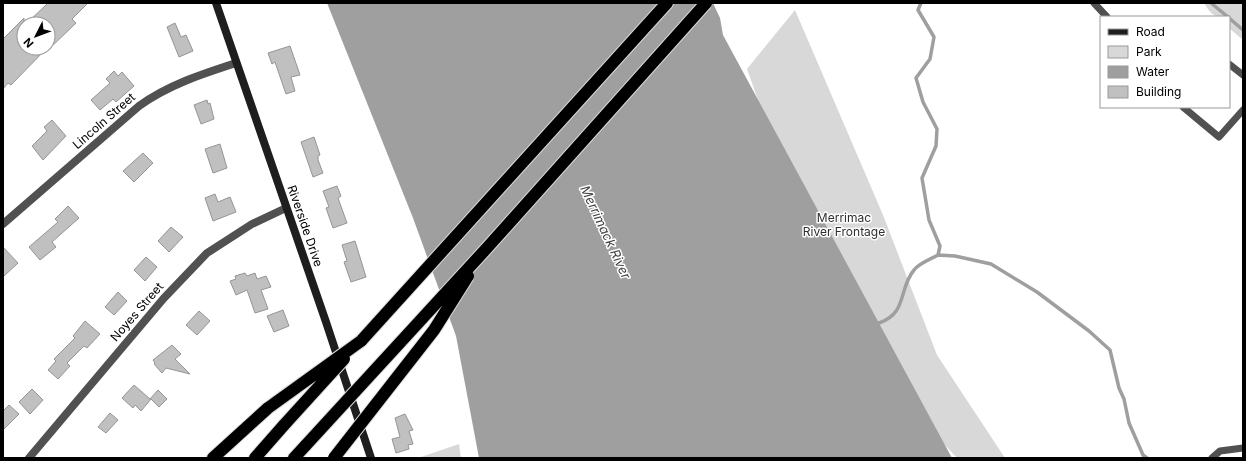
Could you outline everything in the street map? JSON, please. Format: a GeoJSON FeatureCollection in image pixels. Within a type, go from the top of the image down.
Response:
{"type":"FeatureCollection","features":[{"type":"Feature","properties":{"kind":"highway"},"geometry":{"type":"LineString","coordinates":[[255,458],[667,3]]}},
{"type":"Feature","properties":{"kind":"highway"},"geometry":{"type":"LineString","coordinates":[[294,458],[486,249],[706,3]]}},
{"type":"Feature","properties":{"kind":"highway"},"geometry":{"type":"LineString","coordinates":[[334,458],[434,330],[486,249]]}},
{"type":"Feature","properties":{"kind":"highway"},"geometry":{"type":"LineString","coordinates":[[213,458],[268,408],[361,341]]}},
{"type":"Feature","properties":{"kind":"main road","name":"Riverside Drive"},"geometry":{"type":"LineString","coordinates":[[216,3],[371,458]]}},
{"type":"Feature","properties":{"kind":"street","name":"Lincoln Street"},"geometry":{"type":"LineString","coordinates":[[3,224],[139,106],[155,94],[202,74],[236,63]]}},
{"type":"Feature","properties":{"kind":"street","name":"Noyes Street"},"geometry":{"type":"LineString","coordinates":[[29,458],[164,298],[208,252],[252,224],[286,208]]}},
{"type":"Feature","properties":{"kind":"lane"},"geometry":{"type":"LineString","coordinates":[[1094,3],[1106,16]]}},
{"type":"Feature","properties":{"kind":"lane"},"geometry":{"type":"LineString","coordinates":[[1230,65],[1243,75]]}},
{"type":"Feature","properties":{"kind":"lane"},"geometry":{"type":"LineString","coordinates":[[1184,108],[1219,137],[1243,110]]}},
{"type":"Feature","properties":{"kind":"lane"},"geometry":{"type":"LineString","coordinates":[[1212,458],[1220,451],[1243,448]]}},
{"type":"Feature","properties":{"kind":"green space"},"geometry":{"type":"Polygon","coordinates":[[[1204,3],[1243,3],[1243,40],[1230,29],[1230,16],[1217,16],[1209,11],[1204,3]]]}},
{"type":"Feature","properties":{"kind":"green space","name":"Merrimac River Frontage"},"geometry":{"type":"Polygon","coordinates":[[[795,10],[883,215],[937,355],[1005,458],[957,458],[908,405],[769,131],[747,69],[795,10]]]}},
{"type":"Feature","properties":{"kind":"green space"},"geometry":{"type":"Polygon","coordinates":[[[459,444],[461,458],[418,458],[459,444]]]}},
{"type":"Feature","properties":{"kind":"water","name":"Merrimack River"},"geometry":{"type":"Polygon","coordinates":[[[327,3],[713,3],[720,18],[723,35],[952,458],[479,458],[456,336],[413,218],[327,3]]]}},
{"type":"Feature","properties":{"kind":"building"},"geometry":{"type":"Polygon","coordinates":[[[48,3],[88,3],[72,19],[76,23],[56,42],[56,16],[34,16],[48,3]]]}},
{"type":"Feature","properties":{"kind":"building"},"geometry":{"type":"Polygon","coordinates":[[[175,23],[181,37],[186,35],[193,51],[179,57],[167,27],[175,23]]]}},
{"type":"Feature","properties":{"kind":"building"},"geometry":{"type":"Polygon","coordinates":[[[16,26],[16,56],[39,56],[11,85],[8,83],[3,89],[3,39],[16,26]]]}},
{"type":"Feature","properties":{"kind":"building"},"geometry":{"type":"Polygon","coordinates":[[[290,46],[300,75],[291,77],[295,91],[286,94],[275,62],[272,64],[268,53],[290,46]]]}},
{"type":"Feature","properties":{"kind":"building"},"geometry":{"type":"Polygon","coordinates":[[[114,71],[118,76],[122,72],[134,86],[116,102],[113,99],[100,110],[91,100],[110,83],[106,79],[114,71]]]}},
{"type":"Feature","properties":{"kind":"building"},"geometry":{"type":"Polygon","coordinates":[[[207,100],[208,104],[210,103],[214,119],[201,124],[194,105],[207,100]]]}},
{"type":"Feature","properties":{"kind":"building"},"geometry":{"type":"Polygon","coordinates":[[[52,120],[66,136],[43,160],[32,146],[47,131],[44,127],[52,120]]]}},
{"type":"Feature","properties":{"kind":"building"},"geometry":{"type":"Polygon","coordinates":[[[314,137],[320,155],[318,156],[318,160],[323,173],[313,177],[301,142],[314,137]]]}},
{"type":"Feature","properties":{"kind":"building"},"geometry":{"type":"Polygon","coordinates":[[[220,144],[227,168],[213,173],[205,149],[220,144]]]}},
{"type":"Feature","properties":{"kind":"building"},"geometry":{"type":"Polygon","coordinates":[[[143,153],[153,163],[134,182],[123,171],[143,153]]]}},
{"type":"Feature","properties":{"kind":"building"},"geometry":{"type":"Polygon","coordinates":[[[337,186],[341,196],[338,198],[347,223],[333,228],[326,208],[329,207],[323,191],[337,186]]]}},
{"type":"Feature","properties":{"kind":"building"},"geometry":{"type":"Polygon","coordinates":[[[215,194],[218,202],[230,197],[236,212],[213,221],[205,198],[215,194]]]}},
{"type":"Feature","properties":{"kind":"building"},"geometry":{"type":"Polygon","coordinates":[[[68,206],[79,218],[52,242],[56,247],[40,260],[29,247],[58,222],[55,219],[68,206]]]}},
{"type":"Feature","properties":{"kind":"building"},"geometry":{"type":"Polygon","coordinates":[[[171,227],[183,237],[169,252],[158,241],[171,227]]]}},
{"type":"Feature","properties":{"kind":"building"},"geometry":{"type":"Polygon","coordinates":[[[355,241],[366,277],[351,282],[344,262],[347,261],[342,245],[355,241]]]}},
{"type":"Feature","properties":{"kind":"building"},"geometry":{"type":"Polygon","coordinates":[[[3,247],[18,263],[3,277],[3,247]]]}},
{"type":"Feature","properties":{"kind":"building"},"geometry":{"type":"Polygon","coordinates":[[[146,257],[157,267],[145,281],[134,270],[146,257]]]}},
{"type":"Feature","properties":{"kind":"building"},"geometry":{"type":"Polygon","coordinates":[[[245,273],[247,276],[255,273],[257,279],[266,276],[271,287],[261,290],[268,309],[255,313],[247,290],[236,295],[230,281],[236,279],[235,276],[245,273]]]}},
{"type":"Feature","properties":{"kind":"building"},"geometry":{"type":"Polygon","coordinates":[[[118,292],[127,301],[114,315],[105,307],[118,292]]]}},
{"type":"Feature","properties":{"kind":"building"},"geometry":{"type":"Polygon","coordinates":[[[283,310],[289,326],[274,332],[267,316],[283,310]]]}},
{"type":"Feature","properties":{"kind":"building"},"geometry":{"type":"Polygon","coordinates":[[[199,311],[210,321],[197,335],[186,325],[199,311]]]}},
{"type":"Feature","properties":{"kind":"building"},"geometry":{"type":"Polygon","coordinates":[[[85,321],[100,334],[87,348],[84,346],[67,363],[70,366],[58,379],[48,370],[56,361],[54,359],[75,338],[73,336],[85,321]]]}},
{"type":"Feature","properties":{"kind":"building"},"geometry":{"type":"Polygon","coordinates":[[[172,345],[181,354],[175,359],[190,374],[166,368],[162,373],[154,364],[155,363],[153,360],[172,345]]]}},
{"type":"Feature","properties":{"kind":"building"},"geometry":{"type":"Polygon","coordinates":[[[134,385],[150,399],[158,390],[167,399],[159,407],[151,399],[141,411],[135,405],[133,408],[122,398],[134,385]]]}},
{"type":"Feature","properties":{"kind":"building"},"geometry":{"type":"Polygon","coordinates":[[[32,389],[43,400],[30,414],[19,402],[32,389]]]}},
{"type":"Feature","properties":{"kind":"building"},"geometry":{"type":"Polygon","coordinates":[[[9,405],[19,414],[3,430],[3,411],[9,405]]]}},
{"type":"Feature","properties":{"kind":"building"},"geometry":{"type":"Polygon","coordinates":[[[110,413],[118,420],[106,433],[98,427],[110,413]]]}},
{"type":"Feature","properties":{"kind":"building"},"geometry":{"type":"Polygon","coordinates":[[[405,414],[413,430],[409,431],[413,444],[408,445],[409,449],[396,453],[392,439],[400,437],[395,418],[405,414]]]}},
{"type":"Feature","properties":{"kind":"waterway"},"geometry":{"type":"LineString","coordinates":[[879,323],[888,319],[899,307],[909,277],[922,263],[938,255],[940,246],[929,220],[922,178],[936,146],[937,129],[923,102],[916,78],[930,59],[934,37],[918,10],[921,3]]}},
{"type":"Feature","properties":{"kind":"waterway"},"geometry":{"type":"LineString","coordinates":[[1211,3],[1227,16]]}},
{"type":"Feature","properties":{"kind":"waterway"},"geometry":{"type":"LineString","coordinates":[[1230,19],[1243,30]]}},
{"type":"Feature","properties":{"kind":"waterway"},"geometry":{"type":"LineString","coordinates":[[938,255],[955,256],[991,264],[1037,292],[1089,331],[1110,350],[1119,388],[1124,399],[1129,423],[1143,455],[1147,458]]}}]}
